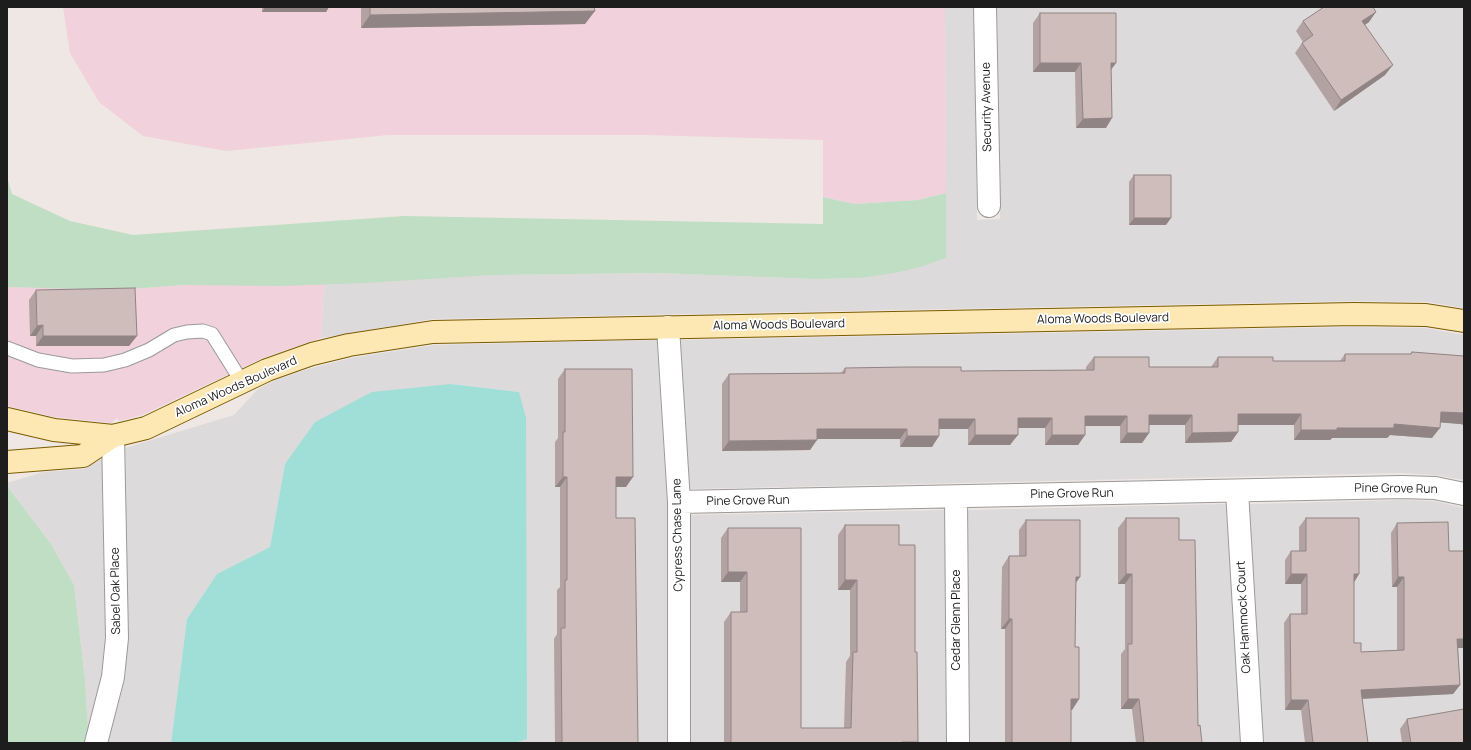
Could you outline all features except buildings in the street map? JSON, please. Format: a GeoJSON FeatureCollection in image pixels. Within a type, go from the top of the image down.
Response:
{"type":"FeatureCollection","features":[{"type":"Feature","properties":{"kind":"street","name":"Security Avenue"},"geometry":{"type":"LineString","coordinates":[[986,7],[989,206]]}},
{"type":"Feature","properties":{"kind":"street","name":"Aloma Woods Boulevard"},"geometry":{"type":"LineString","coordinates":[[7,419],[54,430],[113,436],[146,428],[242,382],[312,354],[349,345],[433,332],[1354,314],[1426,315],[1464,321]]}},
{"type":"Feature","properties":{"kind":"street","name":"Cypress Chase Lane"},"geometry":{"type":"LineString","coordinates":[[668,327],[679,502],[679,743]]}},
{"type":"Feature","properties":{"kind":"street","name":"Aloma Woods Boulevard"},"geometry":{"type":"LineString","coordinates":[[7,462],[83,456],[113,436]]}},
{"type":"Feature","properties":{"kind":"street","name":"Sabel Oak Place"},"geometry":{"type":"LineString","coordinates":[[96,743],[114,677],[117,638],[113,436]]}},
{"type":"Feature","properties":{"kind":"street","name":"Pine Grove Run"},"geometry":{"type":"LineString","coordinates":[[679,502],[1237,491],[1402,486],[1435,488],[1464,494]]}},
{"type":"Feature","properties":{"kind":"street","name":"Oak Hammock Court"},"geometry":{"type":"LineString","coordinates":[[1237,491],[1252,743]]}},
{"type":"Feature","properties":{"kind":"street","name":"Cedar Glenn Place"},"geometry":{"type":"LineString","coordinates":[[956,497],[958,743]]}},
{"type":"Feature","properties":{"kind":"lane"},"geometry":{"type":"LineString","coordinates":[[7,348],[38,360],[72,366],[104,365],[125,360],[150,350],[174,335],[203,331],[212,334],[242,382]]}},
{"type":"Feature","properties":{"kind":"shaded area"},"geometry":{"type":"Polygon","coordinates":[[[63,7],[945,7],[946,193],[918,200],[855,204],[823,197],[823,140],[647,135],[388,135],[226,151],[143,136],[99,102],[70,53],[63,7]]]}},
{"type":"Feature","properties":{"kind":"shaded area"},"geometry":{"type":"Polygon","coordinates":[[[945,7],[974,7],[977,220],[1000,219],[997,7],[1464,7],[1464,308],[1428,302],[1355,301],[433,319],[321,338],[324,284],[495,275],[657,273],[816,279],[860,278],[946,258],[945,7]]]}},
{"type":"Feature","properties":{"kind":"shaded area"},"geometry":{"type":"Polygon","coordinates":[[[324,284],[321,338],[263,358],[142,415],[119,421],[117,418],[111,423],[55,417],[7,406],[7,287],[130,289],[184,285],[324,284]]]}},
{"type":"Feature","properties":{"kind":"shaded area"},"geometry":{"type":"Polygon","coordinates":[[[1354,327],[1425,328],[1464,335],[1464,480],[1435,475],[1402,473],[690,489],[680,340],[1354,327]]]}},
{"type":"Feature","properties":{"kind":"shaded area"},"geometry":{"type":"Polygon","coordinates":[[[657,340],[667,503],[667,743],[515,743],[527,739],[519,392],[451,384],[285,464],[270,547],[217,574],[187,619],[171,743],[108,743],[125,678],[128,637],[125,448],[234,415],[257,390],[271,382],[308,369],[351,358],[434,345],[657,340]]]}},
{"type":"Feature","properties":{"kind":"shaded area"},"geometry":{"type":"Polygon","coordinates":[[[102,459],[105,637],[102,675],[88,729],[85,680],[74,585],[51,544],[7,486],[7,483],[43,472],[84,469],[102,459]]]}},
{"type":"Feature","properties":{"kind":"shaded area"},"geometry":{"type":"Polygon","coordinates":[[[1402,500],[1434,501],[1464,508],[1464,743],[1265,743],[1262,732],[1249,504],[1402,500]]]}},
{"type":"Feature","properties":{"kind":"shaded area"},"geometry":{"type":"Polygon","coordinates":[[[1226,504],[1241,743],[969,743],[968,510],[1226,504]]]}},
{"type":"Feature","properties":{"kind":"shaded area"},"geometry":{"type":"Polygon","coordinates":[[[945,510],[946,743],[690,743],[690,515],[945,510]]]}},
{"type":"Feature","properties":{"kind":"green space"},"geometry":{"type":"Polygon","coordinates":[[[7,177],[12,194],[70,221],[133,235],[404,216],[823,224],[823,197],[855,204],[918,200],[946,193],[946,258],[917,268],[860,278],[816,279],[657,273],[495,275],[363,283],[281,286],[184,285],[130,289],[7,287],[7,177]]]}},
{"type":"Feature","properties":{"kind":"green space"},"geometry":{"type":"Polygon","coordinates":[[[7,486],[51,544],[74,585],[85,680],[88,729],[84,743],[7,743],[7,486]]]}},
{"type":"Feature","properties":{"kind":"water"},"geometry":{"type":"Polygon","coordinates":[[[451,384],[519,392],[526,418],[527,739],[515,743],[171,743],[187,619],[217,574],[270,547],[285,464],[315,422],[372,392],[451,384]]]}}]}
